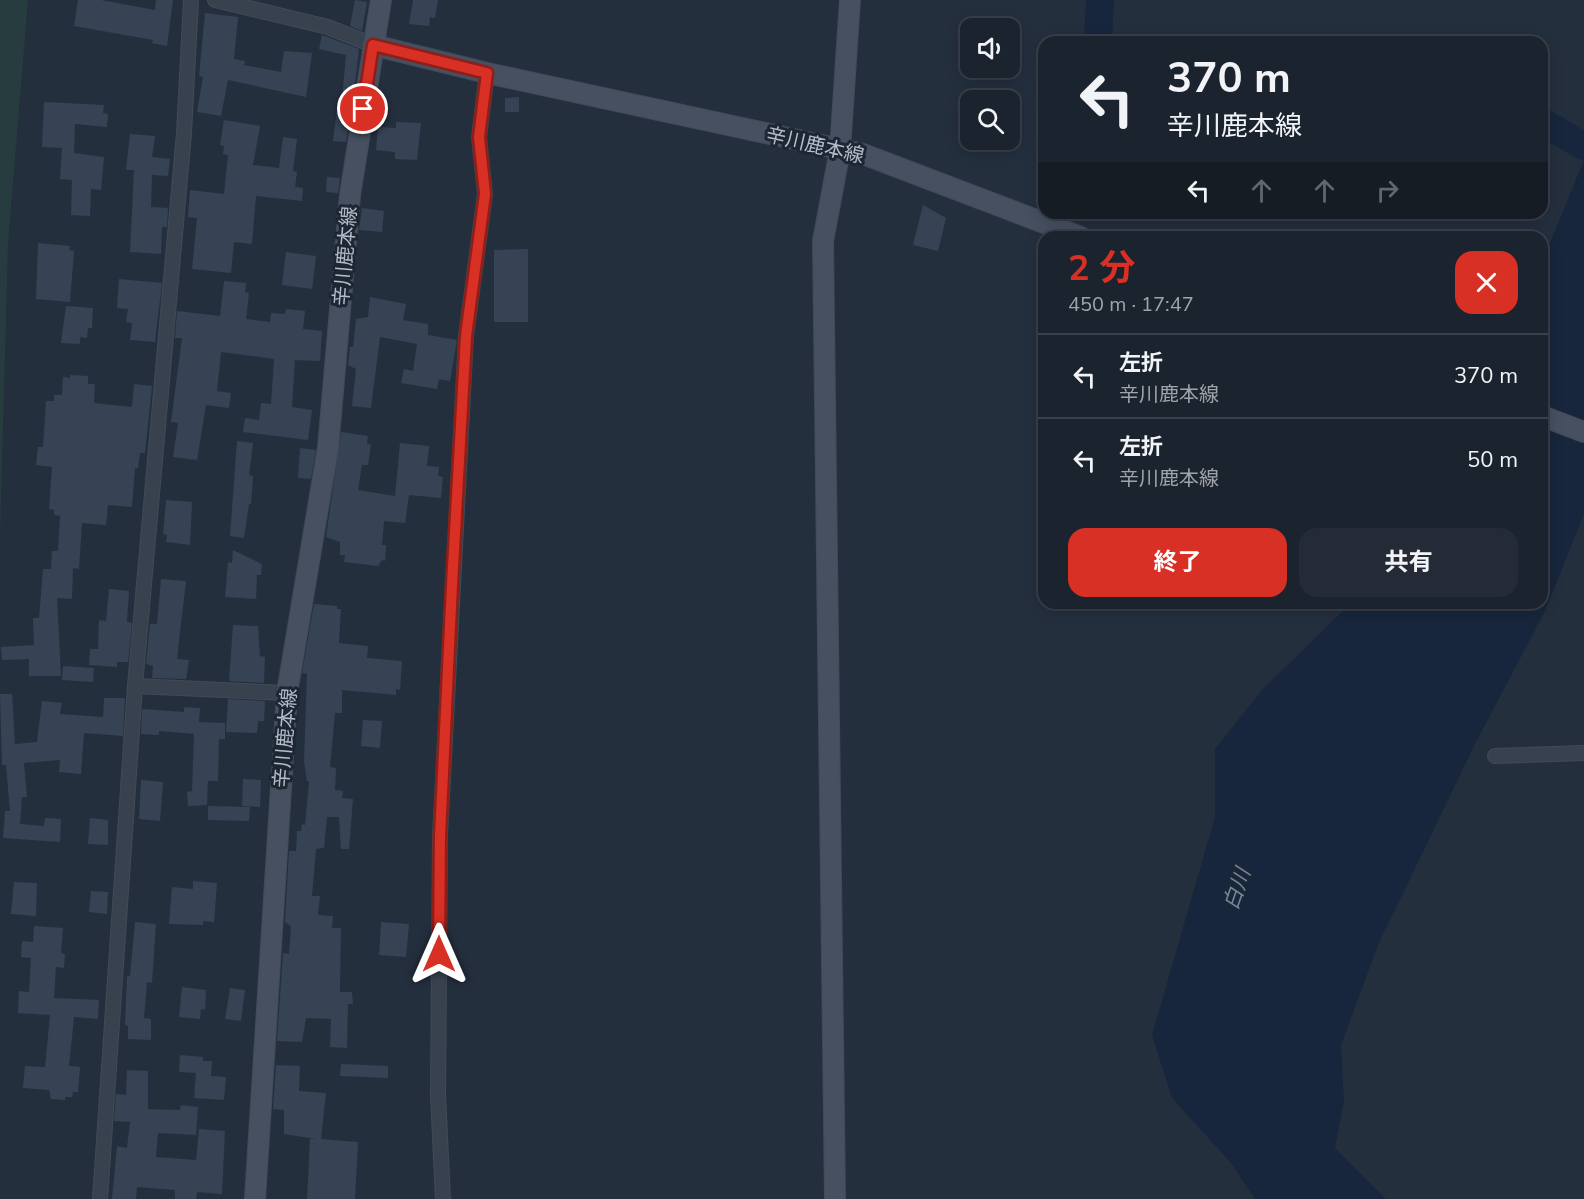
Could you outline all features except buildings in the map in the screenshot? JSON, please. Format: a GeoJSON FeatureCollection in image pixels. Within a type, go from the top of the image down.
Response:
{"type":"FeatureCollection","features":[{"type":"Feature","properties":{"kind":"main road"},"geometry":{"type":"LineString","coordinates":[[373,45],[381,0]]}},
{"type":"Feature","properties":{"kind":"main road"},"geometry":{"type":"LineString","coordinates":[[835,1199],[823,264],[824,241],[840,150],[850,0]]}},
{"type":"Feature","properties":{"kind":"main road","name":"辛川鹿本線"},"geometry":{"type":"LineString","coordinates":[[255,1199],[287,693],[328,448],[350,195],[373,45],[487,73],[862,154],[1065,231]]}},
{"type":"Feature","properties":{"kind":"main road"},"geometry":{"type":"LineString","coordinates":[[1548,418],[1584,432]]}},
{"type":"Feature","properties":{"kind":"street"},"geometry":{"type":"LineString","coordinates":[[100,1199],[135,686],[184,133],[191,0]]}},
{"type":"Feature","properties":{"kind":"street"},"geometry":{"type":"LineString","coordinates":[[215,0],[328,27],[373,45]]}},
{"type":"Feature","properties":{"kind":"street"},"geometry":{"type":"LineString","coordinates":[[443,1199],[438,1095],[440,836],[466,336],[485,194],[479,137],[487,73]]}},
{"type":"Feature","properties":{"kind":"street"},"geometry":{"type":"LineString","coordinates":[[135,686],[287,693]]}},
{"type":"Feature","properties":{"kind":"street"},"geometry":{"type":"LineString","coordinates":[[1495,756],[1584,753]]}},
{"type":"Feature","properties":{"kind":"green space"},"geometry":{"type":"Polygon","coordinates":[[[0,0],[28,0],[8,243],[0,537],[0,0]]]}},
{"type":"Feature","properties":{"kind":"water"},"geometry":{"type":"Polygon","coordinates":[[[1584,160],[1584,514],[1548,604],[1548,247],[1584,160]]]}},
{"type":"Feature","properties":{"kind":"water","name":"白川"},"geometry":{"type":"Polygon","coordinates":[[[1345,609],[1546,609],[1475,744],[1378,945],[1341,1045],[1344,1101],[1335,1148],[1386,1199],[1255,1199],[1231,1163],[1172,1098],[1152,1035],[1215,817],[1215,749],[1262,690],[1345,609]]]}},
{"type":"Feature","properties":{"kind":"waterway"},"geometry":{"type":"LineString","coordinates":[[1098,36],[1100,0]]}},
{"type":"Feature","properties":{"kind":"waterway"},"geometry":{"type":"LineString","coordinates":[[1548,125],[1584,146]]}},
{"type":"Feature","properties":{"kind":"route"},"geometry":{"type":"LineString","coordinates":[[363,109],[373,45],[487,73],[479,137],[485,194],[466,336],[452,585],[440,836],[439,954]]}}]}
